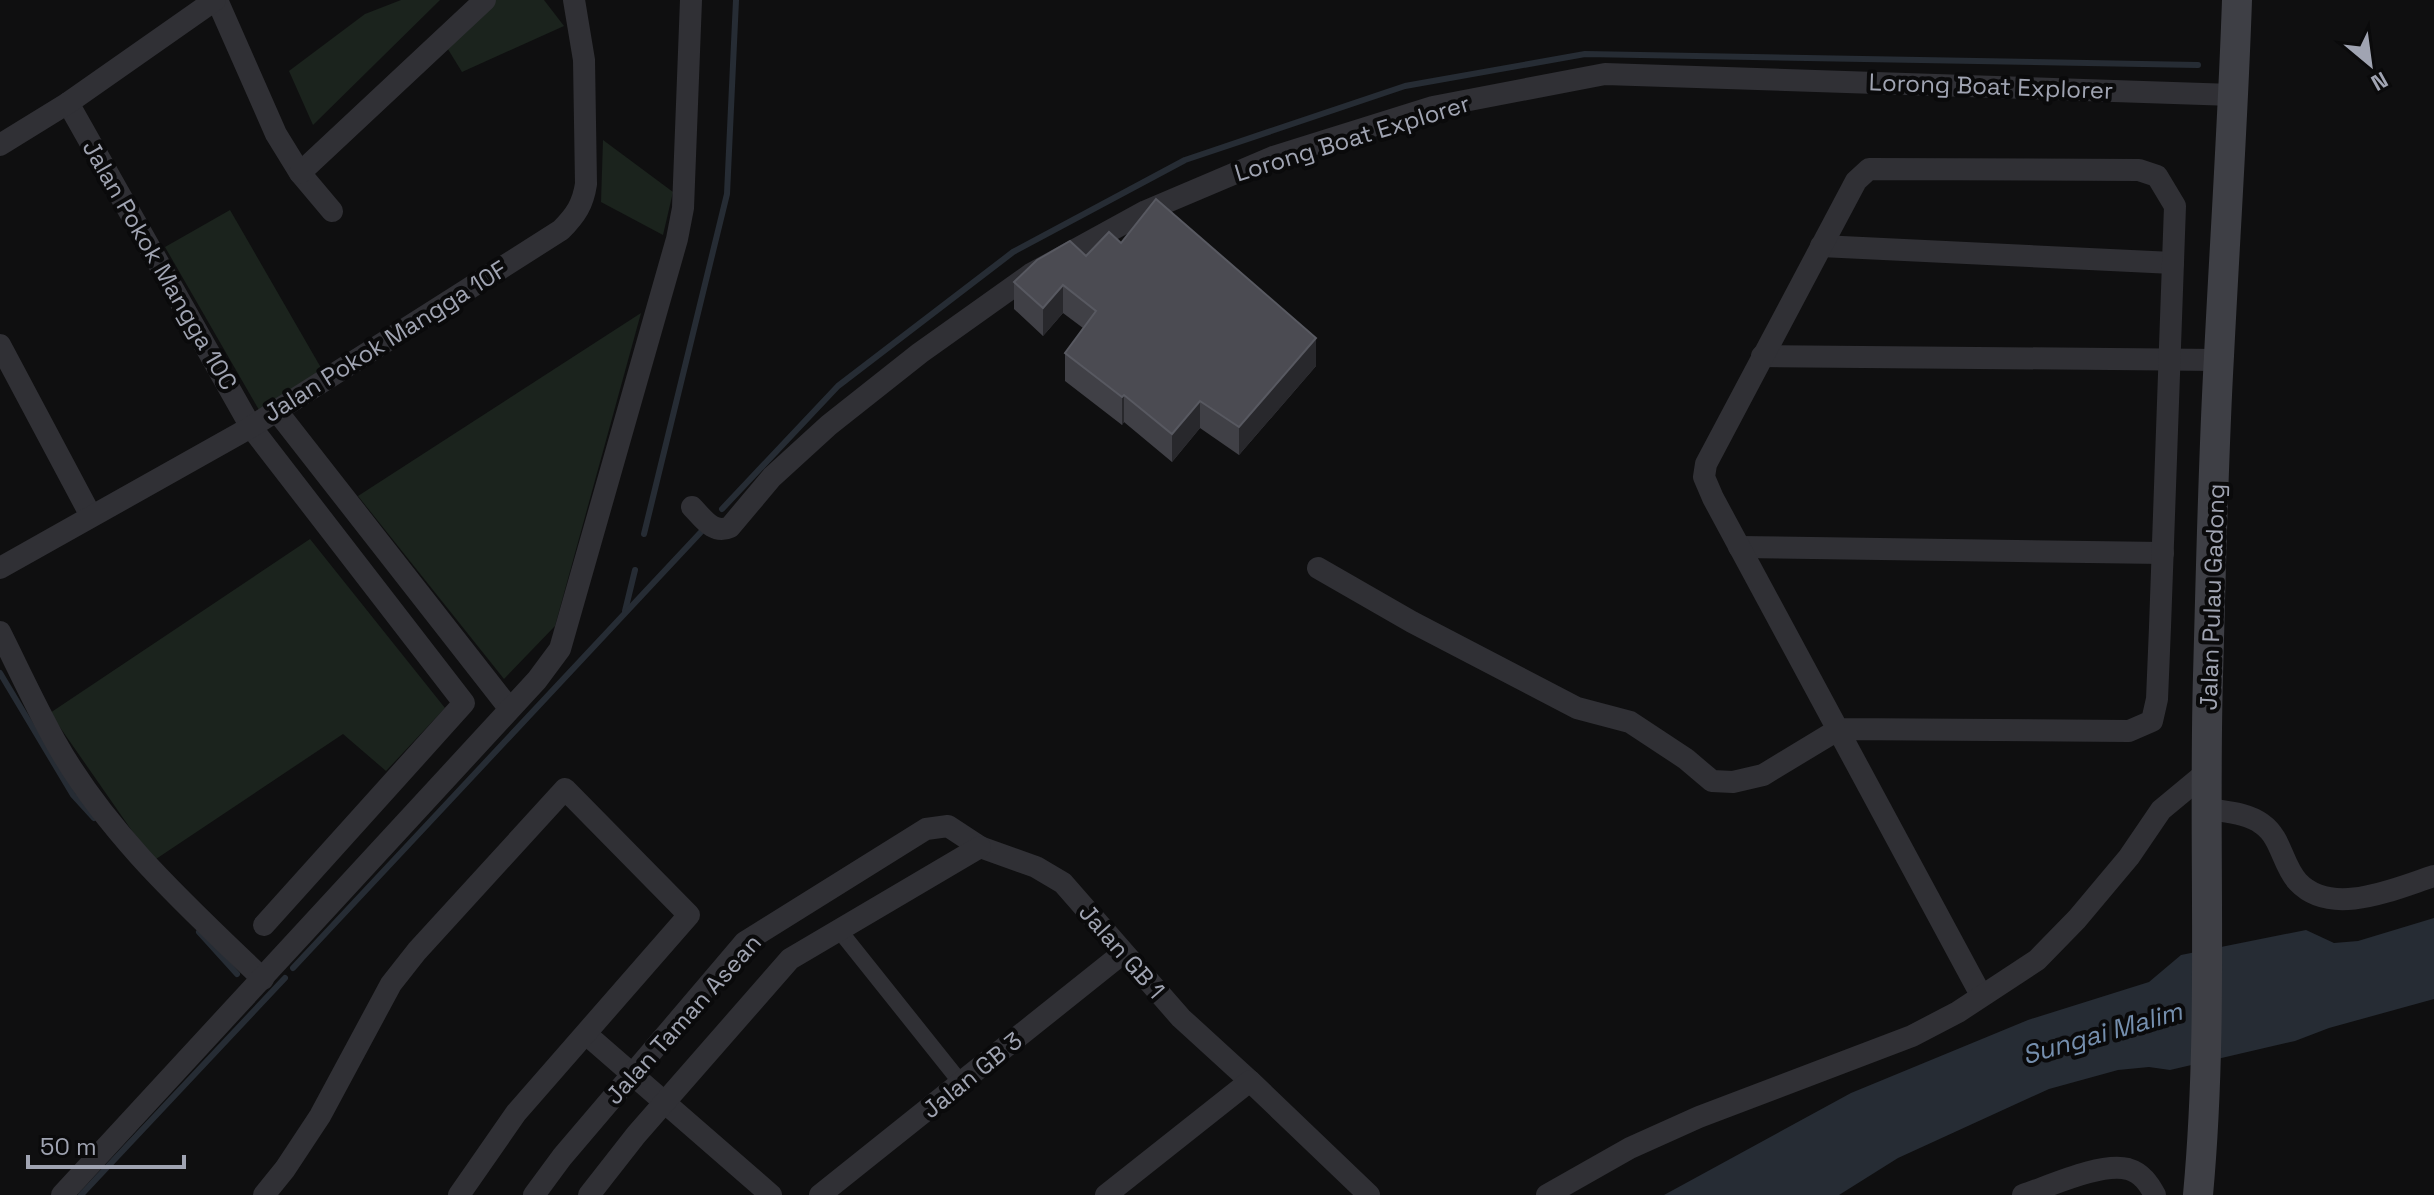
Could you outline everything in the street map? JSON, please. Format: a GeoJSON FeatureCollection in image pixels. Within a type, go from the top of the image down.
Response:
{"type":"FeatureCollection","features":[{"type":"Feature","properties":{"kind":"main road","name":"Jalan Pulau Gadong"},"geometry":{"type":"LineString","coordinates":[[2198,1195],[2203,1136],[2209,885],[2208,680],[2218,360],[2229,212],[2237,0]]}},
{"type":"Feature","properties":{"kind":"street"},"geometry":{"type":"LineString","coordinates":[[0,145],[68,103],[216,0],[276,134],[300,173],[332,211]]}},
{"type":"Feature","properties":{"kind":"street"},"geometry":{"type":"LineString","coordinates":[[300,173],[485,0]]}},
{"type":"Feature","properties":{"kind":"street","name":"Jalan Pokok Mangga 10F"},"geometry":{"type":"LineString","coordinates":[[0,568],[251,427],[561,230],[575,216],[584,200],[586,184],[584,60],[574,0]]}},
{"type":"Feature","properties":{"kind":"street"},"geometry":{"type":"LineString","coordinates":[[62,1195],[537,680],[560,649],[677,239],[683,208],[691,0]]}},
{"type":"Feature","properties":{"kind":"street","name":"Lorong Boat Explorer"},"geometry":{"type":"LineString","coordinates":[[692,507],[715,530],[730,527],[772,477],[829,425],[920,353],[1031,274],[1146,211],[1273,157],[1433,107],[1605,74],[2233,95]]}},
{"type":"Feature","properties":{"kind":"street","name":"Jalan Pokok Mangga 10C"},"geometry":{"type":"LineString","coordinates":[[68,103],[251,427],[464,703],[264,925]]}},
{"type":"Feature","properties":{"kind":"street"},"geometry":{"type":"LineString","coordinates":[[1318,568],[1412,622],[1577,708],[1630,722],[1686,759],[1712,781],[1733,782],[1763,775],[1839,729],[2129,731],[2152,721],[2157,699],[2175,206],[2157,176],[2139,170],[1869,169],[1856,181],[1706,464],[1704,477],[1739,547],[1839,729],[1981,995]]}},
{"type":"Feature","properties":{"kind":"street"},"geometry":{"type":"LineString","coordinates":[[1821,246],[2173,263]]}},
{"type":"Feature","properties":{"kind":"street"},"geometry":{"type":"LineString","coordinates":[[0,345],[91,516]]}},
{"type":"Feature","properties":{"kind":"street"},"geometry":{"type":"LineString","coordinates":[[1762,356],[2218,360]]}},
{"type":"Feature","properties":{"kind":"street"},"geometry":{"type":"LineString","coordinates":[[276,410],[509,708]]}},
{"type":"Feature","properties":{"kind":"street"},"geometry":{"type":"LineString","coordinates":[[1739,547],[2163,553]]}},
{"type":"Feature","properties":{"kind":"street"},"geometry":{"type":"LineString","coordinates":[[0,632],[55,743],[104,814],[153,873],[263,979]]}},
{"type":"Feature","properties":{"kind":"street"},"geometry":{"type":"LineString","coordinates":[[1547,1195],[1630,1148],[1699,1117],[1912,1036],[1958,1012],[2037,960],[2077,919],[2129,857],[2161,810],[2208,771]]}},
{"type":"Feature","properties":{"kind":"street"},"geometry":{"type":"LineString","coordinates":[[264,1195],[320,1116],[391,984],[417,951],[565,789],[689,915],[516,1113],[459,1195]]}},
{"type":"Feature","properties":{"kind":"street"},"geometry":{"type":"LineString","coordinates":[[2209,809],[2249,817],[2263,824],[2277,840],[2298,882],[2316,894],[2341,899],[2364,896],[2434,876]]}},
{"type":"Feature","properties":{"kind":"street","name":"Jalan Taman Asean"},"geometry":{"type":"LineString","coordinates":[[534,1195],[562,1157],[745,942],[926,829],[948,826],[980,847],[790,959],[664,1102],[589,1195]]}},
{"type":"Feature","properties":{"kind":"street","name":"Jalan GB 1"},"geometry":{"type":"LineString","coordinates":[[980,847],[1036,867],[1063,883],[1181,1018],[1369,1195]]}},
{"type":"Feature","properties":{"kind":"street"},"geometry":{"type":"LineString","coordinates":[[839,930],[962,1084]]}},
{"type":"Feature","properties":{"kind":"street","name":"Jalan GB 3"},"geometry":{"type":"LineString","coordinates":[[820,1195],[1123,953]]}},
{"type":"Feature","properties":{"kind":"street"},"geometry":{"type":"LineString","coordinates":[[586,1034],[771,1195]]}},
{"type":"Feature","properties":{"kind":"street"},"geometry":{"type":"LineString","coordinates":[[1106,1195],[1250,1081]]}},
{"type":"Feature","properties":{"kind":"street"},"geometry":{"type":"LineString","coordinates":[[2023,1195],[2109,1168],[2129,1169],[2142,1176],[2155,1195]]}},
{"type":"Feature","properties":{"kind":"shaded area"},"geometry":{"type":"Polygon","coordinates":[[[401,0],[440,0],[313,125],[289,71],[365,14],[401,0]]]}},
{"type":"Feature","properties":{"kind":"shaded area"},"geometry":{"type":"Polygon","coordinates":[[[484,0],[544,0],[564,26],[462,72],[446,46],[484,0]]]}},
{"type":"Feature","properties":{"kind":"shaded area"},"geometry":{"type":"Polygon","coordinates":[[[603,140],[673,192],[663,235],[601,202],[603,140]]]}},
{"type":"Feature","properties":{"kind":"shaded area"},"geometry":{"type":"Polygon","coordinates":[[[230,210],[324,373],[259,410],[165,247],[230,210]]]}},
{"type":"Feature","properties":{"kind":"shaded area"},"geometry":{"type":"Polygon","coordinates":[[[641,313],[555,626],[504,679],[358,496],[641,313]]]}},
{"type":"Feature","properties":{"kind":"shaded area"},"geometry":{"type":"Polygon","coordinates":[[[310,539],[445,708],[386,771],[343,734],[153,861],[50,713],[310,539]]]}},
{"type":"Feature","properties":{"kind":"water","name":"Sungai Malim"},"geometry":{"type":"Polygon","coordinates":[[[2434,918],[2434,999],[2329,1028],[2295,1041],[2170,1070],[2149,1067],[2118,1070],[2049,1089],[1898,1158],[1839,1195],[1664,1195],[1851,1093],[2028,1020],[2149,982],[2181,955],[2306,930],[2334,943],[2358,941],[2434,918]]]}},
{"type":"Feature","properties":{"kind":"building"},"geometry":{"type":"Polygon","coordinates":[[[1156,199],[1316,338],[1239,427],[1200,401],[1172,434],[1065,353],[1096,311],[1063,285],[1043,308],[1014,282],[1037,260],[1070,241],[1086,256],[1109,232],[1121,243],[1156,199]]]}},
{"type":"Feature","properties":{"kind":"waterway"},"geometry":{"type":"LineString","coordinates":[[644,534],[727,194],[736,0]]}},
{"type":"Feature","properties":{"kind":"waterway"},"geometry":{"type":"LineString","coordinates":[[722,509],[838,386],[1013,252],[1185,160],[1405,86],[1585,54],[2198,65]]}},
{"type":"Feature","properties":{"kind":"waterway"},"geometry":{"type":"LineString","coordinates":[[293,968],[701,532]]}},
{"type":"Feature","properties":{"kind":"waterway"},"geometry":{"type":"LineString","coordinates":[[625,611],[635,570]]}},
{"type":"Feature","properties":{"kind":"waterway"},"geometry":{"type":"LineString","coordinates":[[0,673],[73,795],[94,818]]}},
{"type":"Feature","properties":{"kind":"waterway"},"geometry":{"type":"LineString","coordinates":[[199,932],[237,974]]}},
{"type":"Feature","properties":{"kind":"waterway"},"geometry":{"type":"LineString","coordinates":[[81,1195],[285,978]]}}]}
